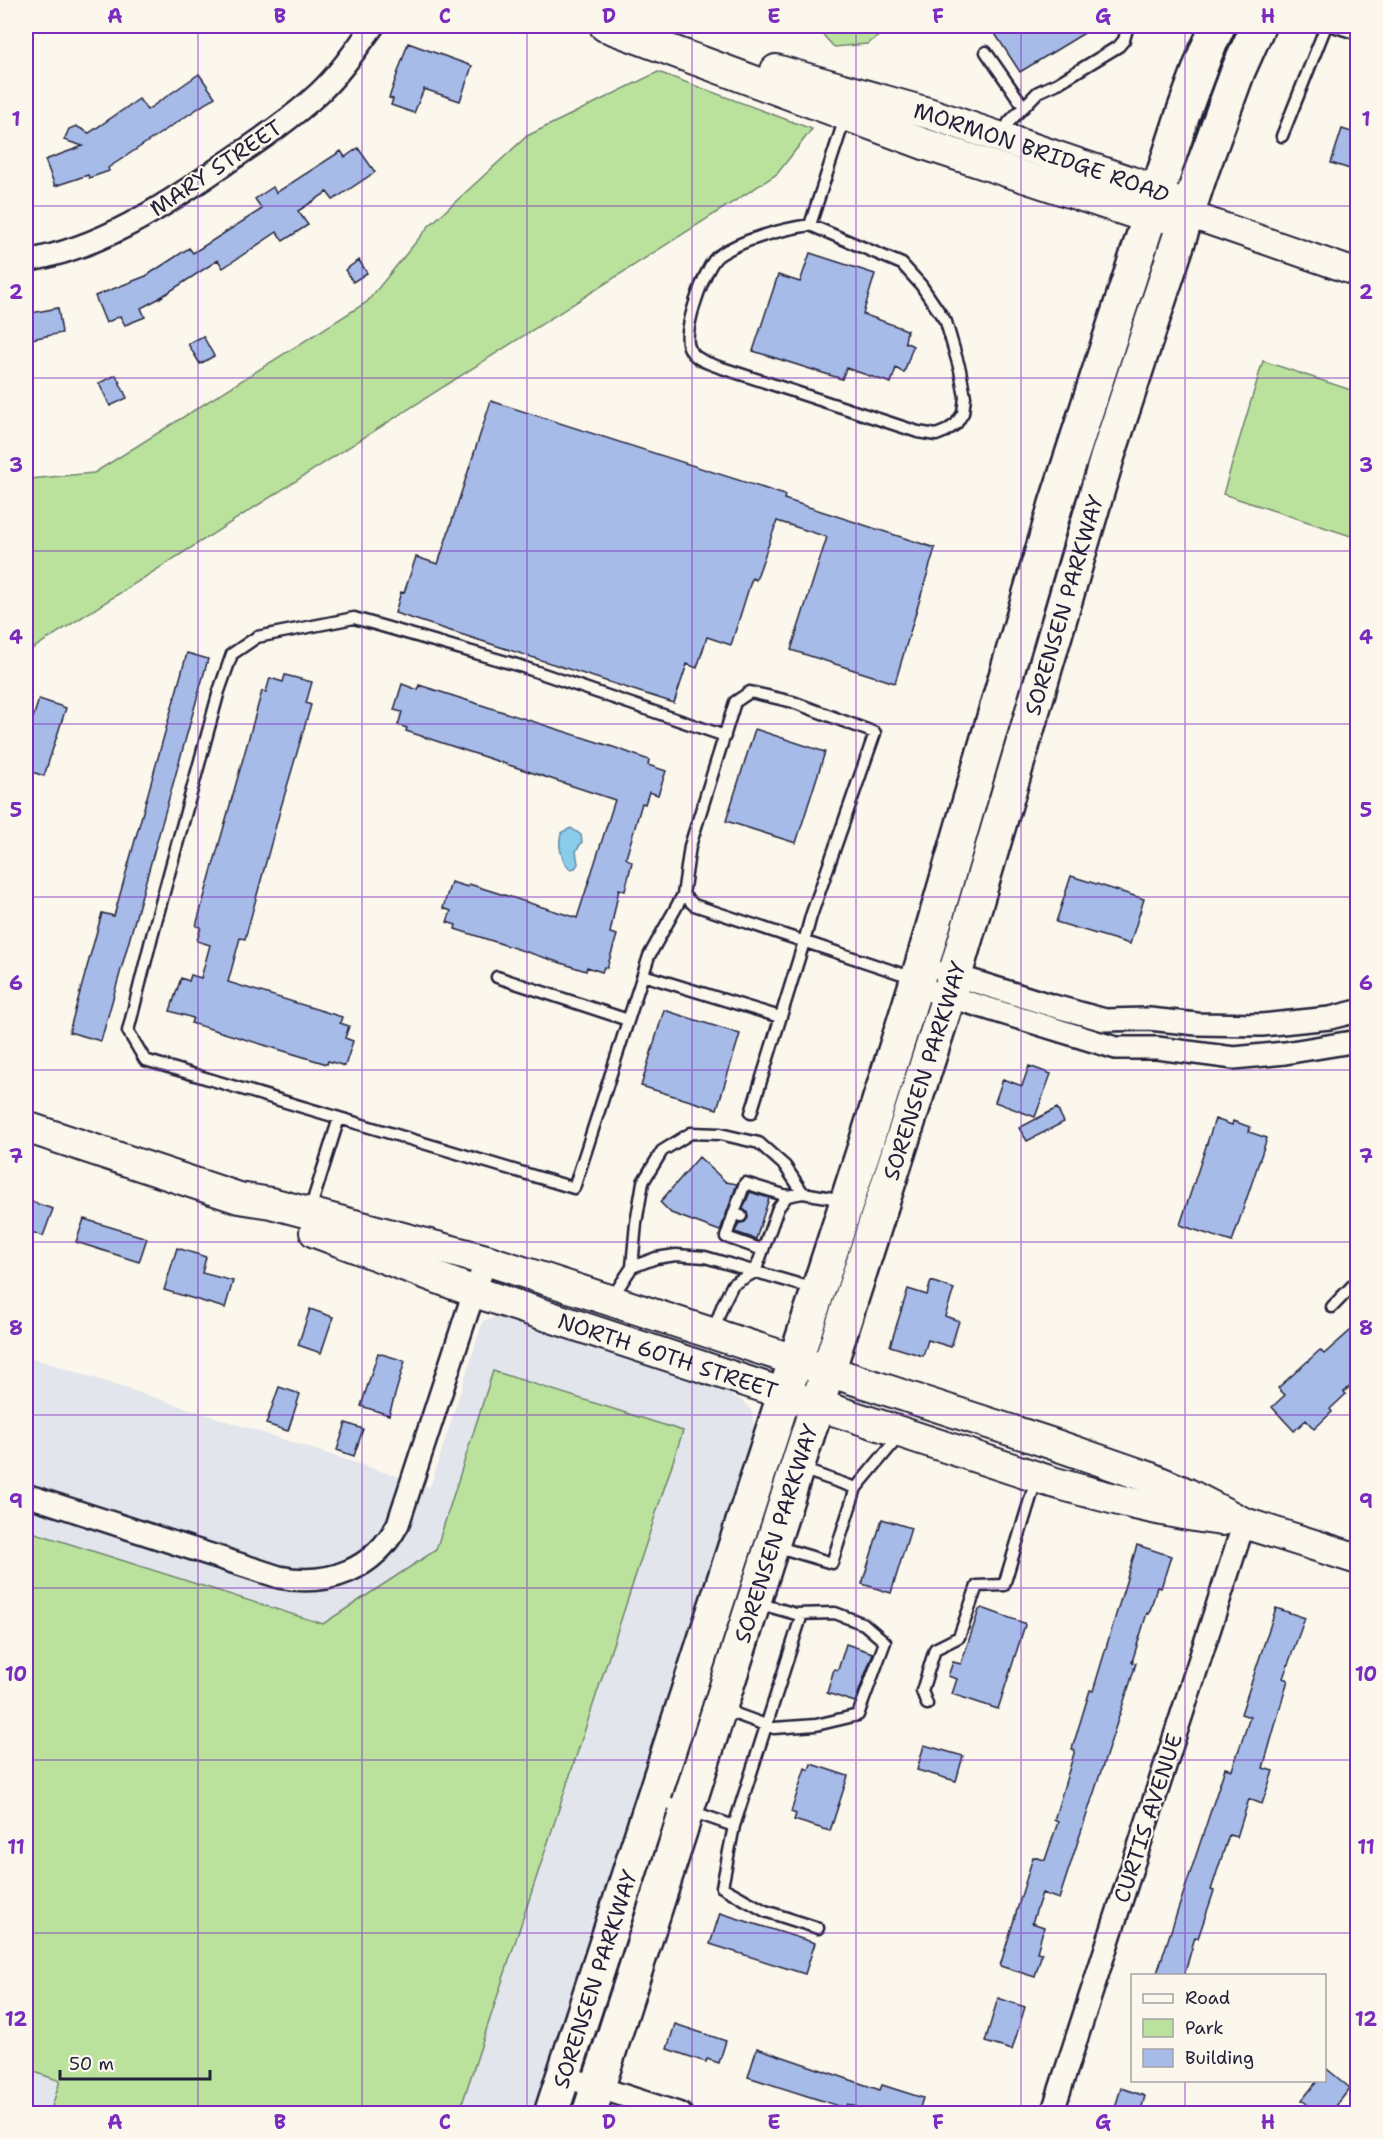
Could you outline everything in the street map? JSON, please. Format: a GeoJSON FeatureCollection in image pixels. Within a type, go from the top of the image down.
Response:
{"type":"FeatureCollection","features":[{"type":"Feature","properties":{"kind":"main road","name":"SORENSEN PARKWAY"},"geometry":{"type":"LineString","coordinates":[[551,2114],[918,976],[1056,504],[1184,111],[1218,26]]}},
{"type":"Feature","properties":{"kind":"main road","name":"SORENSEN PARKWAY"},"geometry":{"type":"LineString","coordinates":[[593,2100],[952,987],[1102,472],[1238,71],[1258,26]]}},
{"type":"Feature","properties":{"kind":"main road","name":"MORMON BRIDGE ROAD"},"geometry":{"type":"LineString","coordinates":[[619,30],[1188,214]]}},
{"type":"Feature","properties":{"kind":"main road","name":"NORTH 60TH STREET"},"geometry":{"type":"LineString","coordinates":[[26,1127],[239,1198],[268,1214],[306,1220],[486,1260],[713,1332],[1148,1477],[1188,1494],[1244,1523]]}},
{"type":"Feature","properties":{"kind":"main road","name":"NORTH 60TH STREET"},"geometry":{"type":"LineString","coordinates":[[306,1220],[475,1292],[1037,1477],[1156,1510],[1244,1523],[1358,1559]]}},
{"type":"Feature","properties":{"kind":"street","name":"MARY STREET"},"geometry":{"type":"LineString","coordinates":[[26,261],[75,249],[104,238],[130,226],[174,199],[285,122],[321,91],[374,26]]}},
{"type":"Feature","properties":{"kind":"street"},"geometry":{"type":"LineString","coordinates":[[1188,214],[1358,273]]}},
{"type":"Feature","properties":{"kind":"street"},"geometry":{"type":"LineString","coordinates":[[918,976],[1116,1048],[1157,1048],[1234,1058],[1285,1053],[1358,1041]]}},
{"type":"Feature","properties":{"kind":"street"},"geometry":{"type":"LineString","coordinates":[[952,987],[1050,1005],[1105,1020],[1149,1018],[1197,1024],[1262,1025],[1330,1018],[1358,1011]]}},
{"type":"Feature","properties":{"kind":"street"},"geometry":{"type":"LineString","coordinates":[[26,1495],[279,1577],[306,1581],[320,1580],[356,1569],[385,1545],[398,1524],[486,1260]]}},
{"type":"Feature","properties":{"kind":"street","name":"CURTIS AVENUE"},"geometry":{"type":"LineString","coordinates":[[1052,2114],[1244,1523]]}},
{"type":"Feature","properties":{"kind":"street"},"geometry":{"type":"LineString","coordinates":[[563,2076],[593,2100],[681,2114]]}},
{"type":"Feature","properties":{"kind":"lane"},"geometry":{"type":"LineString","coordinates":[[996,152],[1009,122],[1038,92],[1058,83],[1119,46],[1124,40],[1127,29],[1125,26]]}},
{"type":"Feature","properties":{"kind":"lane"},"geometry":{"type":"LineString","coordinates":[[1282,136],[1326,26]]}},
{"type":"Feature","properties":{"kind":"lane"},"geometry":{"type":"LineString","coordinates":[[1333,26],[1358,34]]}},
{"type":"Feature","properties":{"kind":"lane"},"geometry":{"type":"LineString","coordinates":[[986,52],[1024,107]]}},
{"type":"Feature","properties":{"kind":"lane"},"geometry":{"type":"LineString","coordinates":[[810,225],[849,104]]}},
{"type":"Feature","properties":{"kind":"lane"},"geometry":{"type":"LineString","coordinates":[[810,225],[902,264],[921,285],[946,322],[960,370],[965,397],[963,413],[956,424],[936,435],[918,432],[719,367],[692,354],[687,345],[688,331],[705,274],[717,257],[740,245],[780,230],[810,225]]}},
{"type":"Feature","properties":{"kind":"lane"},"geometry":{"type":"LineString","coordinates":[[724,736],[517,665],[354,618],[257,637],[232,654],[210,724],[128,1031],[145,1060],[574,1188],[649,956],[683,895],[690,846],[735,702],[750,692],[793,702],[876,733],[812,916],[751,1113]]}},
{"type":"Feature","properties":{"kind":"lane"},"geometry":{"type":"LineString","coordinates":[[683,895],[693,905],[804,942],[918,976]]}},
{"type":"Feature","properties":{"kind":"lane"},"geometry":{"type":"LineString","coordinates":[[643,975],[780,1017]]}},
{"type":"Feature","properties":{"kind":"lane"},"geometry":{"type":"LineString","coordinates":[[496,977],[628,1020]]}},
{"type":"Feature","properties":{"kind":"lane"},"geometry":{"type":"LineString","coordinates":[[306,1220],[339,1118]]}},
{"type":"Feature","properties":{"kind":"lane"},"geometry":{"type":"LineString","coordinates":[[611,1299],[632,1267],[643,1182],[662,1151],[691,1133],[720,1134],[759,1143],[785,1166],[803,1193]]}},
{"type":"Feature","properties":{"kind":"lane"},"geometry":{"type":"LineString","coordinates":[[763,1250],[726,1237],[737,1215],[745,1183],[787,1196],[803,1193],[847,1201]]}},
{"type":"Feature","properties":{"kind":"lane"},"geometry":{"type":"LineString","coordinates":[[713,1332],[733,1284],[755,1272],[763,1250],[767,1224],[787,1196]]}},
{"type":"Feature","properties":{"kind":"lane"},"geometry":{"type":"LineString","coordinates":[[632,1267],[656,1258],[676,1254],[705,1257],[818,1290]]}},
{"type":"Feature","properties":{"kind":"lane"},"geometry":{"type":"LineString","coordinates":[[1332,1307],[1358,1280]]}},
{"type":"Feature","properties":{"kind":"lane"},"geometry":{"type":"LineString","coordinates":[[772,1545],[832,1563],[856,1488],[902,1433]]}},
{"type":"Feature","properties":{"kind":"lane"},"geometry":{"type":"LineString","coordinates":[[796,1468],[856,1488]]}},
{"type":"Feature","properties":{"kind":"lane"},"geometry":{"type":"LineString","coordinates":[[927,1704],[922,1691],[935,1649],[959,1637],[977,1586],[1004,1585],[1037,1477]]}},
{"type":"Feature","properties":{"kind":"lane"},"geometry":{"type":"LineString","coordinates":[[719,1708],[774,1728],[816,1725],[858,1715],[885,1642],[864,1624],[835,1613],[802,1614],[753,1602]]}},
{"type":"Feature","properties":{"kind":"lane"},"geometry":{"type":"LineString","coordinates":[[802,1614],[734,1826],[722,1887],[765,1911],[818,1928]]}},
{"type":"Feature","properties":{"kind":"lane"},"geometry":{"type":"LineString","coordinates":[[653,1798],[734,1826]]}},
{"type":"Feature","properties":{"kind":"shaded area"},"geometry":{"type":"Polygon","coordinates":[[[497,1317],[717,1388],[743,1401],[751,1410],[754,1423],[753,1432],[532,2113],[26,2114],[26,1356],[430,1487],[483,1321],[497,1317]]]}},
{"type":"Feature","properties":{"kind":"green space"},"geometry":{"type":"Polygon","coordinates":[[[815,26],[893,26],[867,44],[834,47],[815,26]]]}},
{"type":"Feature","properties":{"kind":"green space"},"geometry":{"type":"Polygon","coordinates":[[[658,72],[812,129],[777,174],[26,653],[26,478],[94,473],[367,302],[429,226],[527,136],[658,72]]]}},
{"type":"Feature","properties":{"kind":"green space"},"geometry":{"type":"Polygon","coordinates":[[[1263,361],[1357,392],[1357,538],[1223,494],[1263,361]]]}},
{"type":"Feature","properties":{"kind":"green space"},"geometry":{"type":"Polygon","coordinates":[[[493,1371],[683,1431],[459,2113],[50,2113],[60,2081],[26,2069],[26,1530],[323,1624],[436,1550],[493,1371]]]}},
{"type":"Feature","properties":{"kind":"water"},"geometry":{"type":"Polygon","coordinates":[[[571,828],[581,835],[582,842],[576,851],[578,864],[575,868],[570,869],[562,856],[560,841],[562,832],[571,828]]]}},
{"type":"Feature","properties":{"kind":"building"},"geometry":{"type":"Polygon","coordinates":[[[990,26],[1096,26],[1020,72],[990,26]]]}},
{"type":"Feature","properties":{"kind":"building"},"geometry":{"type":"Polygon","coordinates":[[[408,43],[472,66],[460,101],[424,89],[414,113],[391,105],[393,99],[389,98],[408,43]]]}},
{"type":"Feature","properties":{"kind":"building"},"geometry":{"type":"Polygon","coordinates":[[[199,74],[215,97],[108,168],[109,171],[55,186],[45,160],[83,146],[64,140],[69,129],[76,126],[89,133],[139,99],[147,110],[199,74]]]}},
{"type":"Feature","properties":{"kind":"building"},"geometry":{"type":"Polygon","coordinates":[[[1342,129],[1358,134],[1358,167],[1355,166],[1353,170],[1331,163],[1342,129]]]}},
{"type":"Feature","properties":{"kind":"building"},"geometry":{"type":"Polygon","coordinates":[[[358,148],[375,172],[333,200],[327,192],[298,211],[308,225],[283,241],[277,232],[223,268],[218,260],[141,308],[145,317],[125,325],[120,316],[106,323],[95,296],[146,276],[189,248],[193,253],[262,209],[255,199],[273,187],[276,193],[341,151],[345,157],[358,148]]]}},
{"type":"Feature","properties":{"kind":"building"},"geometry":{"type":"Polygon","coordinates":[[[810,253],[875,274],[863,314],[907,330],[905,342],[913,346],[904,373],[896,368],[891,383],[846,368],[842,379],[753,351],[778,275],[800,282],[810,253]]]}},
{"type":"Feature","properties":{"kind":"building"},"geometry":{"type":"Polygon","coordinates":[[[359,260],[367,273],[353,282],[345,270],[359,260]]]}},
{"type":"Feature","properties":{"kind":"building"},"geometry":{"type":"Polygon","coordinates":[[[58,308],[62,333],[26,340],[26,314],[58,308]]]}},
{"type":"Feature","properties":{"kind":"building"},"geometry":{"type":"Polygon","coordinates":[[[203,336],[214,356],[200,364],[188,344],[203,336]]]}},
{"type":"Feature","properties":{"kind":"building"},"geometry":{"type":"Polygon","coordinates":[[[116,375],[127,398],[110,406],[99,383],[116,375]]]}},
{"type":"Feature","properties":{"kind":"building"},"geometry":{"type":"Polygon","coordinates":[[[491,401],[785,495],[784,499],[935,548],[895,683],[791,650],[827,537],[777,521],[756,580],[752,578],[731,645],[707,637],[697,668],[687,664],[674,703],[395,613],[416,557],[438,564],[491,401]]]}},
{"type":"Feature","properties":{"kind":"building"},"geometry":{"type":"Polygon","coordinates":[[[187,653],[208,659],[101,1041],[69,1032],[102,913],[114,916],[187,653]]]}},
{"type":"Feature","properties":{"kind":"building"},"geometry":{"type":"Polygon","coordinates":[[[285,675],[312,682],[306,703],[311,705],[245,939],[240,938],[228,982],[342,1017],[340,1023],[349,1026],[345,1038],[353,1041],[345,1066],[328,1061],[327,1064],[191,1023],[193,1018],[170,1011],[181,978],[189,981],[191,975],[201,978],[210,945],[197,941],[201,927],[196,926],[262,691],[266,692],[270,678],[283,682],[285,675]]]}},
{"type":"Feature","properties":{"kind":"building"},"geometry":{"type":"Polygon","coordinates":[[[402,684],[418,690],[419,685],[616,748],[649,760],[648,765],[666,771],[658,795],[649,792],[645,804],[642,803],[626,858],[632,862],[625,891],[619,889],[610,933],[617,935],[607,968],[604,967],[602,972],[587,967],[586,971],[455,929],[456,925],[447,922],[451,911],[443,908],[451,882],[468,887],[469,884],[577,918],[615,800],[406,731],[407,728],[398,725],[402,712],[394,710],[402,684]]]}},
{"type":"Feature","properties":{"kind":"building"},"geometry":{"type":"Polygon","coordinates":[[[39,699],[66,708],[44,776],[26,770],[26,740],[39,699]]]}},
{"type":"Feature","properties":{"kind":"building"},"geometry":{"type":"Polygon","coordinates":[[[755,729],[825,752],[796,843],[726,821],[755,729]]]}},
{"type":"Feature","properties":{"kind":"building"},"geometry":{"type":"Polygon","coordinates":[[[1071,876],[1144,899],[1130,944],[1056,922],[1071,876]]]}},
{"type":"Feature","properties":{"kind":"building"},"geometry":{"type":"Polygon","coordinates":[[[664,1010],[740,1034],[717,1109],[641,1086],[664,1010]]]}},
{"type":"Feature","properties":{"kind":"building"},"geometry":{"type":"Polygon","coordinates":[[[1029,1066],[1051,1074],[1035,1117],[995,1102],[1003,1079],[1022,1086],[1029,1066]]]}},
{"type":"Feature","properties":{"kind":"building"},"geometry":{"type":"Polygon","coordinates":[[[1057,1108],[1064,1122],[1027,1141],[1019,1128],[1057,1108]]]}},
{"type":"Feature","properties":{"kind":"building"},"geometry":{"type":"Polygon","coordinates":[[[1215,1119],[1232,1125],[1233,1121],[1250,1127],[1249,1132],[1267,1138],[1232,1242],[1180,1225],[1215,1119]]]}},
{"type":"Feature","properties":{"kind":"building"},"geometry":{"type":"Polygon","coordinates":[[[699,1157],[726,1182],[737,1184],[720,1231],[671,1213],[660,1202],[699,1157]]]}},
{"type":"Feature","properties":{"kind":"building"},"geometry":{"type":"Polygon","coordinates":[[[750,1192],[769,1198],[756,1239],[735,1232],[739,1223],[745,1222],[748,1218],[747,1212],[743,1209],[750,1192]]]}},
{"type":"Feature","properties":{"kind":"building"},"geometry":{"type":"Polygon","coordinates":[[[26,1200],[53,1209],[43,1236],[26,1230],[26,1200]]]}},
{"type":"Feature","properties":{"kind":"building"},"geometry":{"type":"Polygon","coordinates":[[[84,1219],[147,1238],[139,1262],[76,1242],[84,1219]]]}},
{"type":"Feature","properties":{"kind":"building"},"geometry":{"type":"Polygon","coordinates":[[[177,1248],[206,1257],[202,1273],[233,1281],[225,1308],[164,1290],[177,1248]]]}},
{"type":"Feature","properties":{"kind":"building"},"geometry":{"type":"Polygon","coordinates":[[[931,1281],[954,1289],[945,1316],[959,1321],[951,1347],[928,1340],[923,1356],[890,1346],[908,1289],[927,1295],[931,1281]]]}},
{"type":"Feature","properties":{"kind":"building"},"geometry":{"type":"Polygon","coordinates":[[[310,1309],[333,1317],[321,1353],[298,1345],[310,1309]]]}},
{"type":"Feature","properties":{"kind":"building"},"geometry":{"type":"Polygon","coordinates":[[[1358,1324],[1358,1379],[1330,1409],[1332,1412],[1314,1429],[1306,1420],[1294,1431],[1272,1407],[1285,1395],[1278,1388],[1320,1350],[1324,1354],[1358,1324]]]}},
{"type":"Feature","properties":{"kind":"building"},"geometry":{"type":"Polygon","coordinates":[[[378,1353],[405,1361],[389,1415],[361,1406],[378,1353]]]}},
{"type":"Feature","properties":{"kind":"building"},"geometry":{"type":"Polygon","coordinates":[[[279,1387],[300,1394],[288,1431],[266,1424],[279,1387]]]}},
{"type":"Feature","properties":{"kind":"building"},"geometry":{"type":"Polygon","coordinates":[[[346,1423],[363,1429],[354,1456],[337,1450],[346,1423]]]}},
{"type":"Feature","properties":{"kind":"building"},"geometry":{"type":"Polygon","coordinates":[[[882,1519],[911,1528],[891,1593],[862,1584],[882,1519]]]}},
{"type":"Feature","properties":{"kind":"building"},"geometry":{"type":"Polygon","coordinates":[[[1137,1545],[1171,1556],[1161,1588],[1157,1587],[1149,1614],[1147,1613],[1132,1662],[1136,1663],[1130,1683],[1059,1899],[1042,1893],[1032,1923],[1044,1927],[1037,1952],[1042,1953],[1035,1977],[1000,1966],[1033,1857],[1045,1860],[1058,1822],[1054,1820],[1075,1750],[1072,1749],[1090,1690],[1093,1691],[1137,1545]]]}},
{"type":"Feature","properties":{"kind":"building"},"geometry":{"type":"Polygon","coordinates":[[[982,1608],[1025,1625],[998,1709],[952,1694],[957,1679],[948,1676],[953,1662],[961,1664],[979,1610],[982,1608]]]}},
{"type":"Feature","properties":{"kind":"building"},"geometry":{"type":"Polygon","coordinates":[[[1276,1608],[1305,1618],[1283,1678],[1288,1680],[1263,1768],[1273,1771],[1262,1804],[1249,1799],[1237,1837],[1229,1835],[1211,1890],[1214,1891],[1198,1938],[1195,1937],[1185,1974],[1157,1974],[1225,1768],[1232,1770],[1250,1717],[1241,1714],[1276,1608]]]}},
{"type":"Feature","properties":{"kind":"building"},"geometry":{"type":"Polygon","coordinates":[[[846,1644],[873,1653],[855,1702],[827,1693],[834,1669],[838,1670],[846,1644]]]}},
{"type":"Feature","properties":{"kind":"building"},"geometry":{"type":"Polygon","coordinates":[[[924,1745],[963,1756],[956,1781],[917,1770],[924,1745]]]}},
{"type":"Feature","properties":{"kind":"building"},"geometry":{"type":"Polygon","coordinates":[[[811,1764],[848,1776],[830,1831],[794,1820],[796,1814],[791,1812],[805,1768],[809,1770],[811,1764]]]}},
{"type":"Feature","properties":{"kind":"building"},"geometry":{"type":"Polygon","coordinates":[[[720,1913],[815,1943],[805,1974],[710,1944],[720,1913]]]}},
{"type":"Feature","properties":{"kind":"building"},"geometry":{"type":"Polygon","coordinates":[[[998,1998],[1025,2007],[1012,2050],[985,2042],[998,1998]]]}},
{"type":"Feature","properties":{"kind":"building"},"geometry":{"type":"Polygon","coordinates":[[[675,2024],[726,2041],[719,2063],[707,2059],[706,2062],[667,2049],[675,2024]]]}},
{"type":"Feature","properties":{"kind":"building"},"geometry":{"type":"Polygon","coordinates":[[[757,2048],[880,2090],[882,2085],[923,2098],[918,2114],[877,2114],[847,2104],[845,2108],[748,2077],[757,2048]]]}},
{"type":"Feature","properties":{"kind":"building"},"geometry":{"type":"Polygon","coordinates":[[[1326,2070],[1350,2088],[1330,2114],[1319,2114],[1302,2100],[1316,2082],[1326,2082],[1326,2070]]]}},
{"type":"Feature","properties":{"kind":"building"},"geometry":{"type":"Polygon","coordinates":[[[1121,2088],[1145,2096],[1140,2114],[1113,2114],[1121,2088]]]}}]}
